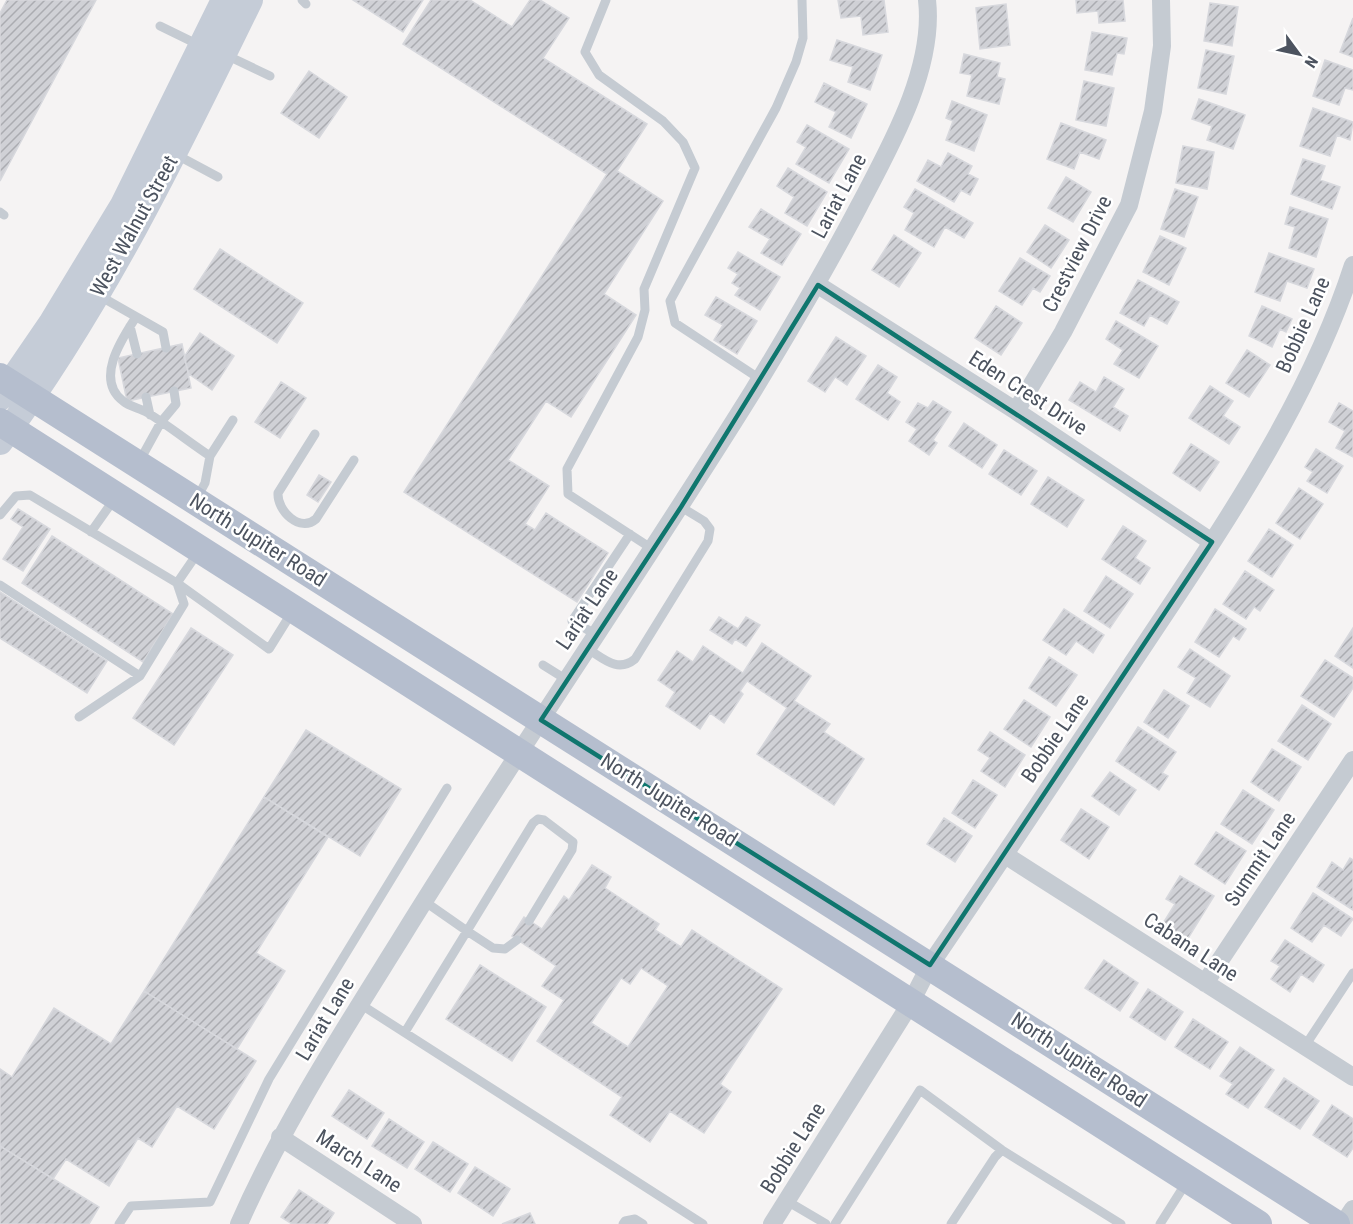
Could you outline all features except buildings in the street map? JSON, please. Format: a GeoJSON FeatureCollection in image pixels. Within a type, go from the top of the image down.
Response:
{"type":"FeatureCollection","features":[{"type":"Feature","properties":{"kind":"main road","name":"West Walnut Street"},"geometry":{"type":"LineString","coordinates":[[10,389],[97,294],[176,150],[213,50],[224,0]]}},
{"type":"Feature","properties":{"kind":"main road"},"geometry":{"type":"LineString","coordinates":[[213,50],[224,40],[242,0]]}},
{"type":"Feature","properties":{"kind":"main road","name":"West Walnut Street"},"geometry":{"type":"LineString","coordinates":[[3,431],[10,389],[123,205],[213,50],[250,0]]}},
{"type":"Feature","properties":{"kind":"main road","name":"North Jupiter Road"},"geometry":{"type":"LineString","coordinates":[[10,389],[196,501],[1336,1224]]}},
{"type":"Feature","properties":{"kind":"main road","name":"North Jupiter Road"},"geometry":{"type":"LineString","coordinates":[[3,431],[116,496],[200,549],[1258,1224]]}},
{"type":"Feature","properties":{"kind":"main road"},"geometry":{"type":"LineString","coordinates":[[294,609],[315,577]]}},
{"type":"Feature","properties":{"kind":"street","name":"Lariat Lane"},"geometry":{"type":"LineString","coordinates":[[239,1224],[280,1137],[360,1004],[519,753],[654,550],[818,285],[896,137],[914,87],[923,48],[927,0]]}},
{"type":"Feature","properties":{"kind":"street","name":"Crestview Drive"},"geometry":{"type":"LineString","coordinates":[[1016,411],[1063,332],[1128,205],[1153,111],[1162,46],[1161,0]]}},
{"type":"Feature","properties":{"kind":"street","name":"Bobbie Lane"},"geometry":{"type":"LineString","coordinates":[[772,1224],[910,1004],[930,965],[1212,542],[1270,447],[1336,316],[1353,265]]}},
{"type":"Feature","properties":{"kind":"street","name":"Eden Crest Drive"},"geometry":{"type":"LineString","coordinates":[[818,285],[1016,411],[1212,542]]}},
{"type":"Feature","properties":{"kind":"street","name":"Summit Lane"},"geometry":{"type":"LineString","coordinates":[[1205,983],[1353,760]]}},
{"type":"Feature","properties":{"kind":"street","name":"Cabana Lane"},"geometry":{"type":"LineString","coordinates":[[1005,855],[1353,1077]]}},
{"type":"Feature","properties":{"kind":"street","name":"March Lane"},"geometry":{"type":"LineString","coordinates":[[280,1137],[413,1224]]}},
{"type":"Feature","properties":{"kind":"street"},"geometry":{"type":"LineString","coordinates":[[1343,1224],[1353,1209]]}},
{"type":"Feature","properties":{"kind":"lane"},"geometry":{"type":"LineString","coordinates":[[606,0],[585,52],[599,75],[663,121],[677,135],[683,142],[695,168],[644,289],[645,310],[638,337],[567,469],[568,494],[654,550]]}},
{"type":"Feature","properties":{"kind":"lane"},"geometry":{"type":"LineString","coordinates":[[760,379],[675,323],[670,302],[776,108],[796,62],[803,38],[802,0]]}},
{"type":"Feature","properties":{"kind":"lane"},"geometry":{"type":"LineString","coordinates":[[160,26],[270,76]]}},
{"type":"Feature","properties":{"kind":"lane"},"geometry":{"type":"LineString","coordinates":[[176,150],[218,177]]}},
{"type":"Feature","properties":{"kind":"lane"},"geometry":{"type":"LineString","coordinates":[[97,294],[163,332],[166,348]]}},
{"type":"Feature","properties":{"kind":"lane"},"geometry":{"type":"LineString","coordinates":[[136,316],[116,349],[111,377],[120,399],[150,415],[210,456]]}},
{"type":"Feature","properties":{"kind":"lane"},"geometry":{"type":"LineString","coordinates":[[130,326],[137,354]]}},
{"type":"Feature","properties":{"kind":"lane"},"geometry":{"type":"LineString","coordinates":[[138,465],[161,422],[176,404],[174,392]]}},
{"type":"Feature","properties":{"kind":"lane"},"geometry":{"type":"LineString","coordinates":[[147,397],[150,415]]}},
{"type":"Feature","properties":{"kind":"lane"},"geometry":{"type":"LineString","coordinates":[[196,501],[205,483],[210,456],[233,420]]}},
{"type":"Feature","properties":{"kind":"lane"},"geometry":{"type":"LineString","coordinates":[[315,434],[278,493],[277,502],[281,510],[302,525],[311,524],[316,519],[354,460]]}},
{"type":"Feature","properties":{"kind":"lane"},"geometry":{"type":"LineString","coordinates":[[0,516],[16,496],[30,495],[177,583],[269,649],[294,609]]}},
{"type":"Feature","properties":{"kind":"lane"},"geometry":{"type":"LineString","coordinates":[[91,532],[116,496]]}},
{"type":"Feature","properties":{"kind":"lane"},"geometry":{"type":"LineString","coordinates":[[630,534],[572,621],[616,666],[627,665],[635,658],[708,541],[710,530],[704,521],[681,507]]}},
{"type":"Feature","properties":{"kind":"lane"},"geometry":{"type":"LineString","coordinates":[[177,583],[200,549]]}},
{"type":"Feature","properties":{"kind":"lane"},"geometry":{"type":"LineString","coordinates":[[79,717],[140,676],[184,604],[177,583]]}},
{"type":"Feature","properties":{"kind":"lane"},"geometry":{"type":"LineString","coordinates":[[0,585],[140,676]]}},
{"type":"Feature","properties":{"kind":"lane"},"geometry":{"type":"LineString","coordinates":[[543,665],[567,680]]}},
{"type":"Feature","properties":{"kind":"lane"},"geometry":{"type":"LineString","coordinates":[[119,1224],[130,1206],[210,1202],[269,1079],[447,788]]}},
{"type":"Feature","properties":{"kind":"lane"},"geometry":{"type":"LineString","coordinates":[[405,1032],[533,823],[538,819],[544,820],[573,842],[572,850],[529,921]]}},
{"type":"Feature","properties":{"kind":"lane"},"geometry":{"type":"LineString","coordinates":[[424,901],[493,948],[505,949],[517,940]]}},
{"type":"Feature","properties":{"kind":"lane"},"geometry":{"type":"LineString","coordinates":[[1305,1046],[1353,973]]}},
{"type":"Feature","properties":{"kind":"lane"},"geometry":{"type":"LineString","coordinates":[[360,1004],[703,1224]]}},
{"type":"Feature","properties":{"kind":"lane"},"geometry":{"type":"LineString","coordinates":[[835,1224],[920,1090],[1002,1150],[1121,1224]]}},
{"type":"Feature","properties":{"kind":"lane"},"geometry":{"type":"LineString","coordinates":[[951,1224],[995,1156],[1002,1150]]}},
{"type":"Feature","properties":{"kind":"lane"},"geometry":{"type":"LineString","coordinates":[[1160,1224],[1188,1180]]}},
{"type":"Feature","properties":{"kind":"lane"},"geometry":{"type":"LineString","coordinates":[[787,1201],[826,1224]]}},
{"type":"Feature","properties":{"kind":"lane"},"geometry":{"type":"LineString","coordinates":[[623,1224],[625,1221],[635,1219],[643,1224]]}},
{"type":"Feature","properties":{"kind":"highlighted area"},"geometry":{"type":"Polygon","coordinates":[[[818,285],[1212,542],[930,965],[541,720],[681,507],[818,285]]]}}]}
